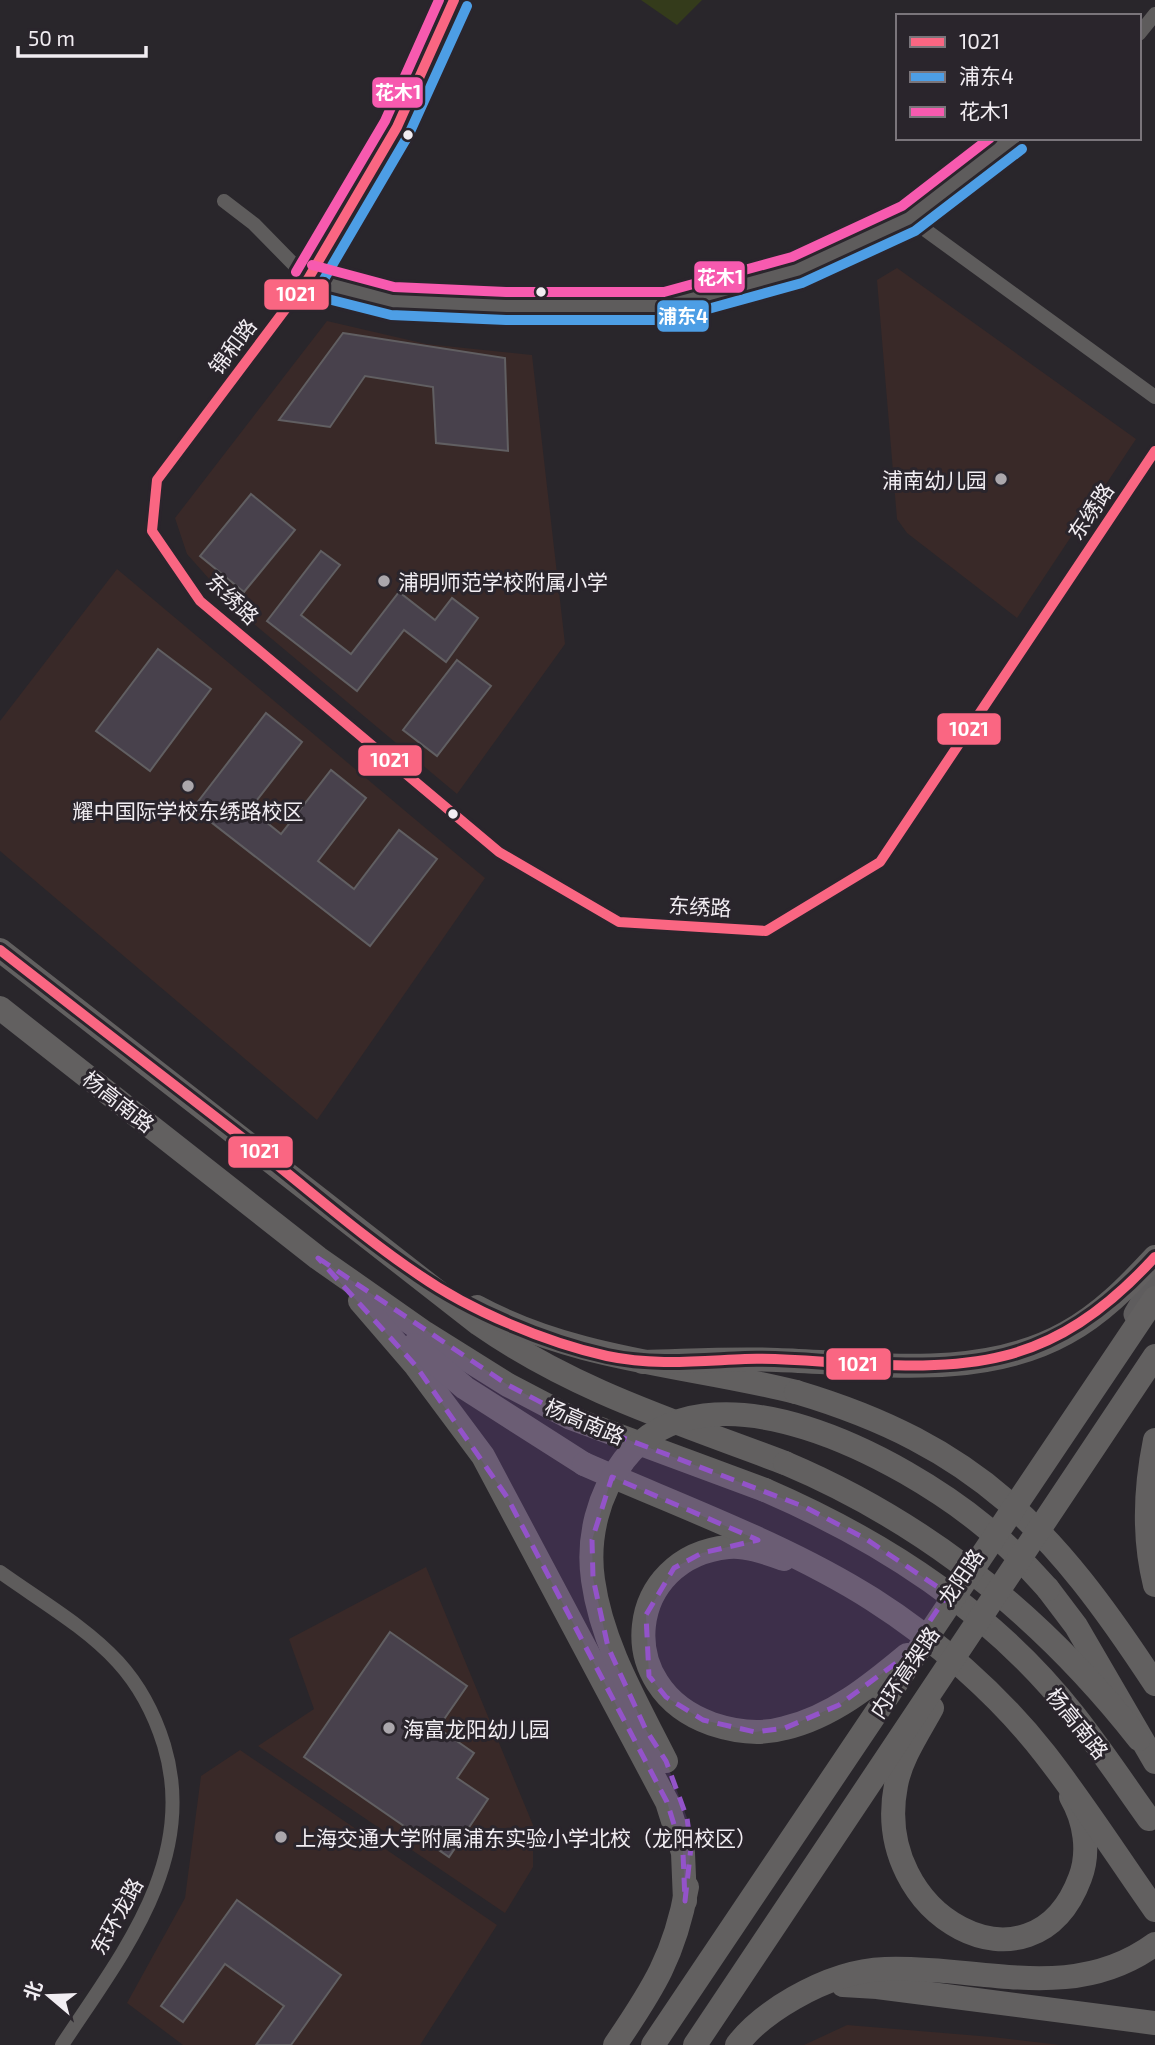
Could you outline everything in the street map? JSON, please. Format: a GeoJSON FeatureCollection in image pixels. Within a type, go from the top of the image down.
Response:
{"type":"FeatureCollection","features":[{"type":"Feature","properties":{"kind":"highway","name":"杨高南路"},"geometry":{"type":"LineString","coordinates":[[0,950],[525,1356],[573,1381],[785,1463],[849,1492],[900,1520],[991,1584],[1075,1664],[1139,1739],[1155,1762]]}},
{"type":"Feature","properties":{"kind":"highway","name":"杨高南路"},"geometry":{"type":"LineString","coordinates":[[0,1008],[318,1258],[425,1333],[508,1385],[571,1418],[765,1490],[836,1522],[892,1555],[967,1608],[1008,1643],[1073,1713],[1152,1824]]}},
{"type":"Feature","properties":{"kind":"highway"},"geometry":{"type":"LineString","coordinates":[[643,1362],[759,1359],[927,1364],[972,1363],[1003,1357],[1066,1334],[1096,1314],[1128,1287],[1155,1257]]}},
{"type":"Feature","properties":{"kind":"highway"},"geometry":{"type":"LineString","coordinates":[[318,1258],[465,1388],[584,1464],[818,1570],[872,1599],[914,1628],[983,1688],[1044,1753],[1155,1910]]}},
{"type":"Feature","properties":{"kind":"highway"},"geometry":{"type":"LineString","coordinates":[[318,1258],[368,1309],[457,1417],[507,1497],[556,1590],[687,1818],[690,1837],[689,1876],[681,1924],[664,1970],[615,2045]]}},
{"type":"Feature","properties":{"kind":"highway"},"geometry":{"type":"LineString","coordinates":[[419,1276],[535,1335],[575,1348],[796,1392],[892,1426],[944,1453],[997,1491],[1062,1554],[1100,1602],[1155,1684]]}},
{"type":"Feature","properties":{"kind":"highway","name":"内环高架路"},"geometry":{"type":"LineString","coordinates":[[653,2045],[1155,1298]]}},
{"type":"Feature","properties":{"kind":"highway","name":"内环高架路"},"geometry":{"type":"LineString","coordinates":[[695,2045],[1155,1356]]}},
{"type":"Feature","properties":{"kind":"highway"},"geometry":{"type":"LineString","coordinates":[[658,1764],[611,1647],[593,1578],[592,1540],[599,1508],[613,1475],[632,1450],[656,1432],[682,1420],[716,1413],[758,1416],[843,1442],[926,1484],[985,1526],[1017,1554],[1076,1626],[1139,1739]]}},
{"type":"Feature","properties":{"kind":"highway"},"geometry":{"type":"LineString","coordinates":[[1155,1440],[1148,1472],[1145,1516],[1155,1585]]}},
{"type":"Feature","properties":{"kind":"highway"},"geometry":{"type":"LineString","coordinates":[[818,1570],[762,1552],[729,1546],[702,1553],[674,1569],[653,1595],[646,1615],[643,1640],[646,1662],[656,1685],[666,1697],[703,1720],[730,1730],[755,1732],[785,1728],[839,1705],[866,1689],[907,1655]]}},
{"type":"Feature","properties":{"kind":"highway"},"geometry":{"type":"LineString","coordinates":[[932,1708],[911,1746],[896,1782],[892,1811],[897,1854],[923,1900],[958,1928],[979,1936],[1005,1938],[1031,1933],[1065,1909],[1074,1896],[1084,1869],[1086,1836],[1074,1804],[1044,1753]]}},
{"type":"Feature","properties":{"kind":"highway"},"geometry":{"type":"LineString","coordinates":[[737,2045],[762,2019],[811,1989],[844,1985],[1051,1980],[1115,1967],[1155,1944]]}},
{"type":"Feature","properties":{"kind":"highway"},"geometry":{"type":"LineString","coordinates":[[937,1983],[1146,2022]]}},
{"type":"Feature","properties":{"kind":"main road","name":"龙阳路"},"geometry":{"type":"LineString","coordinates":[[644,2045],[1119,1339],[1155,1280]]}},
{"type":"Feature","properties":{"kind":"main road"},"geometry":{"type":"LineString","coordinates":[[709,2045],[1155,1375]]}},
{"type":"Feature","properties":{"kind":"street","name":"锦和路"},"geometry":{"type":"LineString","coordinates":[[152,531],[158,480],[308,279],[397,127],[454,0]]}},
{"type":"Feature","properties":{"kind":"street"},"geometry":{"type":"LineString","coordinates":[[1141,32],[1155,14]]}},
{"type":"Feature","properties":{"kind":"street"},"geometry":{"type":"LineString","coordinates":[[223,201],[254,225],[308,279],[392,301],[506,306],[666,306],[797,270],[909,218],[1010,140]]}},
{"type":"Feature","properties":{"kind":"street"},"geometry":{"type":"LineString","coordinates":[[909,218],[1155,397]]}},
{"type":"Feature","properties":{"kind":"street","name":"东绣路"},"geometry":{"type":"LineString","coordinates":[[152,531],[200,601],[499,852],[619,922],[766,931],[880,862],[1153,458]]}},
{"type":"Feature","properties":{"kind":"street","name":"东环龙路"},"geometry":{"type":"LineString","coordinates":[[0,1572],[118,1662],[141,1692],[159,1727],[170,1763],[174,1802],[170,1842],[161,1877],[138,1927],[62,2045]]}},
{"type":"Feature","properties":{"kind":"highlighted area"},"geometry":{"type":"Polygon","coordinates":[[[318,1258],[508,1385],[571,1418],[805,1507],[866,1539],[948,1594],[907,1655],[839,1705],[785,1728],[755,1732],[703,1720],[666,1697],[649,1676],[646,1615],[674,1568],[702,1553],[758,1540],[612,1477],[592,1540],[593,1578],[608,1647],[646,1730],[666,1761],[687,1818],[691,1847],[685,1901],[683,1853],[667,1802],[507,1497],[416,1366],[318,1258]]]}},
{"type":"Feature","properties":{"kind":"shaded area","name":"浦南幼儿园"},"geometry":{"type":"Polygon","coordinates":[[[897,268],[1136,439],[1017,618],[907,533],[897,519],[877,280],[897,268]]]}},
{"type":"Feature","properties":{"kind":"shaded area","name":"浦明师范学校附属小学"},"geometry":{"type":"Polygon","coordinates":[[[327,321],[426,344],[532,355],[565,644],[457,794],[235,608],[187,554],[175,518],[327,321]]]}},
{"type":"Feature","properties":{"kind":"shaded area","name":"耀中国际学校东绣路校区"},"geometry":{"type":"Polygon","coordinates":[[[117,569],[485,878],[317,1120],[0,851],[0,721],[117,569]]]}},
{"type":"Feature","properties":{"kind":"shaded area","name":"海富龙阳幼儿园"},"geometry":{"type":"Polygon","coordinates":[[[426,1567],[533,1825],[533,1867],[505,1913],[258,1746],[314,1709],[289,1639],[426,1567]]]}},
{"type":"Feature","properties":{"kind":"shaded area","name":"上海交通大学附属浦东实验小学北校（龙阳校区）"},"geometry":{"type":"Polygon","coordinates":[[[240,1750],[497,1925],[420,2045],[183,2045],[127,2003],[185,1898],[201,1776],[240,1750]]]}},
{"type":"Feature","properties":{"kind":"shaded area"},"geometry":{"type":"Polygon","coordinates":[[[847,2025],[992,2037],[1060,2045],[804,2045],[847,2025]]]}},
{"type":"Feature","properties":{"kind":"green space"},"geometry":{"type":"Polygon","coordinates":[[[641,0],[702,0],[677,25],[641,0]]]}},
{"type":"Feature","properties":{"kind":"building"},"geometry":{"type":"Polygon","coordinates":[[[343,333],[505,358],[508,451],[436,443],[433,387],[365,376],[330,427],[279,420],[343,333]]]}},
{"type":"Feature","properties":{"kind":"building"},"geometry":{"type":"Polygon","coordinates":[[[251,494],[295,530],[244,592],[200,556],[251,494]]]}},
{"type":"Feature","properties":{"kind":"building"},"geometry":{"type":"Polygon","coordinates":[[[321,551],[340,565],[301,615],[351,654],[399,592],[435,620],[452,598],[478,618],[446,662],[404,630],[357,691],[267,621],[321,551]]]}},
{"type":"Feature","properties":{"kind":"building"},"geometry":{"type":"Polygon","coordinates":[[[158,649],[211,689],[150,771],[96,731],[158,649]]]}},
{"type":"Feature","properties":{"kind":"building"},"geometry":{"type":"Polygon","coordinates":[[[457,660],[491,686],[437,756],[403,730],[457,660]]]}},
{"type":"Feature","properties":{"kind":"building"},"geometry":{"type":"Polygon","coordinates":[[[266,713],[302,742],[250,809],[281,834],[331,770],[366,798],[318,861],[354,889],[399,830],[437,859],[370,946],[193,808],[266,713]]]}},
{"type":"Feature","properties":{"kind":"building"},"geometry":{"type":"Polygon","coordinates":[[[390,1632],[467,1686],[438,1728],[474,1753],[457,1778],[488,1799],[449,1857],[304,1757],[390,1632]]]}},
{"type":"Feature","properties":{"kind":"building"},"geometry":{"type":"Polygon","coordinates":[[[237,1900],[341,1975],[291,2045],[256,2045],[284,2006],[225,1964],[183,2022],[161,2006],[237,1900]]]}},
{"type":"Feature","properties":{"kind":"transit line","name":"花木1"},"geometry":{"type":"LineString","coordinates":[[296,272],[385,121],[439,0]]}},
{"type":"Feature","properties":{"kind":"transit line","name":"1021"},"geometry":{"type":"LineString","coordinates":[[454,0],[397,127],[308,279],[157,480],[152,531],[200,601],[499,852],[619,922],[766,931],[880,862],[1155,451]]}},
{"type":"Feature","properties":{"kind":"transit line","name":"浦东4"},"geometry":{"type":"LineString","coordinates":[[320,286],[409,134],[467,6]]}},
{"type":"Feature","properties":{"kind":"transit line","name":"花木1"},"geometry":{"type":"LineString","coordinates":[[312,265],[394,287],[506,292],[664,292],[792,257],[902,206],[987,140]]}},
{"type":"Feature","properties":{"kind":"transit line","name":"浦东4"},"geometry":{"type":"LineString","coordinates":[[304,293],[391,315],[506,320],[668,320],[802,283],[915,231],[1022,149]]}},
{"type":"Feature","properties":{"kind":"transit line","name":"1021"},"geometry":{"type":"LineString","coordinates":[[0,950],[419,1275],[462,1301],[509,1324],[583,1350],[624,1359],[659,1362],[765,1359],[877,1365],[965,1363],[1005,1356],[1043,1343],[1080,1323],[1117,1295],[1155,1257]]}},
{"type":"Feature","properties":{"kind":"place","name":"浦南幼儿园"},"geometry":{"type":"Point","coordinates":[1001,479]}},
{"type":"Feature","properties":{"kind":"place","name":"浦明师范学校附属小学"},"geometry":{"type":"Point","coordinates":[384,581]}},
{"type":"Feature","properties":{"kind":"place","name":"耀中国际学校东绣路校区"},"geometry":{"type":"Point","coordinates":[188,786]}},
{"type":"Feature","properties":{"kind":"place","name":"海富龙阳幼儿园"},"geometry":{"type":"Point","coordinates":[389,1728]}},
{"type":"Feature","properties":{"kind":"place","name":"上海交通大学附属浦东实验小学北校（龙阳校区）"},"geometry":{"type":"Point","coordinates":[281,1837]}}]}
